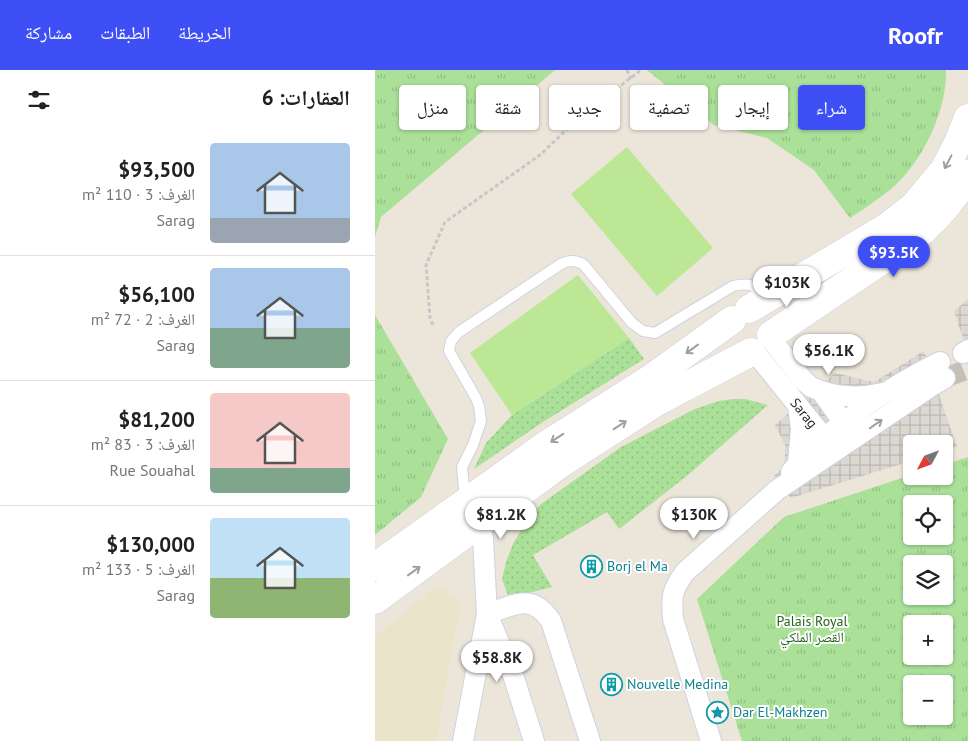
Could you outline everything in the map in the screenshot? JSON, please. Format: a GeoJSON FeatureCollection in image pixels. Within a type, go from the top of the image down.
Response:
{"type":"FeatureCollection","features":[{"type":"Feature","properties":{"kind":"main road"},"geometry":{"type":"LineString","coordinates":[[375,600],[546,445],[650,379],[749,309],[887,227],[914,206],[944,170],[968,118]]}},
{"type":"Feature","properties":{"kind":"main road"},"geometry":{"type":"LineString","coordinates":[[375,567],[560,464],[658,401],[762,344],[909,242],[930,225],[949,204],[966,179]]}},
{"type":"Feature","properties":{"kind":"main road"},"geometry":{"type":"LineString","coordinates":[[749,309],[762,312],[771,322],[762,344]]}},
{"type":"Feature","properties":{"kind":"main road"},"geometry":{"type":"LineString","coordinates":[[749,309],[729,327],[733,341],[737,347],[762,344]]}},
{"type":"Feature","properties":{"kind":"street","name":"Sarag"},"geometry":{"type":"LineString","coordinates":[[762,344],[811,387],[821,391],[850,431]]}},
{"type":"Feature","properties":{"kind":"street","name":"Sarag"},"geometry":{"type":"LineString","coordinates":[[762,344],[798,406],[830,445]]}},
{"type":"Feature","properties":{"kind":"street"},"geometry":{"type":"LineString","coordinates":[[711,741],[673,619],[671,599],[677,584],[685,572],[830,445],[850,431],[933,385],[942,370],[887,392],[855,397],[834,395],[821,391]]}},
{"type":"Feature","properties":{"kind":"street"},"geometry":{"type":"LineString","coordinates":[[850,431],[887,392]]}},
{"type":"Feature","properties":{"kind":"street"},"geometry":{"type":"LineString","coordinates":[[798,406],[801,429],[798,463]]}},
{"type":"Feature","properties":{"kind":"street"},"geometry":{"type":"LineString","coordinates":[[777,490],[798,463],[830,445]]}},
{"type":"Feature","properties":{"kind":"street"},"geometry":{"type":"LineString","coordinates":[[463,741],[487,614],[483,539],[472,512]]}},
{"type":"Feature","properties":{"kind":"street"},"geometry":{"type":"LineString","coordinates":[[487,614],[525,602],[539,607],[546,614],[551,621],[590,741]]}},
{"type":"Feature","properties":{"kind":"street"},"geometry":{"type":"LineString","coordinates":[[487,614],[513,675],[534,741]]}},
{"type":"Feature","properties":{"kind":"lane"},"geometry":{"type":"LineString","coordinates":[[472,512],[462,466],[473,445],[481,421],[476,398],[449,351],[451,341],[459,332],[561,264],[570,261],[584,265],[632,323],[643,331],[655,333],[733,286],[745,283],[758,288],[749,309]]}},
{"type":"Feature","properties":{"kind":"path"},"geometry":{"type":"LineString","coordinates":[[627,70],[631,79]]}},
{"type":"Feature","properties":{"kind":"path"},"geometry":{"type":"LineString","coordinates":[[433,326],[430,318],[426,264],[445,222],[540,155],[581,116],[641,70]]}},
{"type":"Feature","properties":{"kind":"shaded area"},"geometry":{"type":"Polygon","coordinates":[[[968,299],[968,353],[954,311],[968,299]]]}},
{"type":"Feature","properties":{"kind":"shaded area"},"geometry":{"type":"Polygon","coordinates":[[[924,351],[953,435],[903,435],[903,463],[791,498],[774,476],[782,468],[785,460],[785,445],[775,425],[835,373],[874,382],[924,351]]]}},
{"type":"Feature","properties":{"kind":"shaded area"},"geometry":{"type":"Polygon","coordinates":[[[953,435],[957,447],[953,448],[953,435]]]}},
{"type":"Feature","properties":{"kind":"shaded area"},"geometry":{"type":"Polygon","coordinates":[[[437,586],[461,600],[436,741],[375,741],[375,637],[437,586]]]}},
{"type":"Feature","properties":{"kind":"green space"},"geometry":{"type":"Polygon","coordinates":[[[375,70],[555,70],[537,85],[476,85],[476,130],[484,130],[381,217],[375,237],[375,70]]]}},
{"type":"Feature","properties":{"kind":"green space"},"geometry":{"type":"Polygon","coordinates":[[[647,70],[946,70],[945,86],[937,119],[931,135],[913,165],[891,189],[850,218],[814,170],[767,138],[734,130],[788,130],[788,85],[718,85],[718,126],[708,120],[708,85],[665,85],[647,70]]]}},
{"type":"Feature","properties":{"kind":"green space"},"geometry":{"type":"Polygon","coordinates":[[[627,147],[713,248],[657,296],[571,194],[627,147]]]}},
{"type":"Feature","properties":{"kind":"green space"},"geometry":{"type":"Polygon","coordinates":[[[578,275],[629,338],[512,415],[470,353],[578,275]]]}},
{"type":"Feature","properties":{"kind":"green space"},"geometry":{"type":"Polygon","coordinates":[[[375,315],[448,439],[421,497],[375,535],[375,315]]]}},
{"type":"Feature","properties":{"kind":"green space"},"geometry":{"type":"Polygon","coordinates":[[[629,338],[644,359],[543,422],[474,469],[486,443],[512,415],[629,338]]]}},
{"type":"Feature","properties":{"kind":"green space"},"geometry":{"type":"Polygon","coordinates":[[[745,399],[768,405],[688,475],[619,529],[607,512],[533,555],[552,587],[509,598],[502,579],[506,562],[513,544],[527,520],[541,504],[621,447],[695,409],[719,401],[745,399]]]}},
{"type":"Feature","properties":{"kind":"green space","name":"Palais Royal القصر الملكي"},"geometry":{"type":"Polygon","coordinates":[[[968,457],[968,741],[742,741],[697,599],[784,517],[903,478],[903,485],[953,485],[953,462],[968,457]]]}},
{"type":"Feature","properties":{"kind":"tunnel"},"geometry":{"type":"LineString","coordinates":[[945,378],[968,369]]}},
{"type":"Feature","properties":{"kind":"place","name":"Borj el Ma"},"geometry":{"type":"Point","coordinates":[591,566]}},
{"type":"Feature","properties":{"kind":"place","name":"Nouvelle Medina"},"geometry":{"type":"Point","coordinates":[611,684]}},
{"type":"Feature","properties":{"kind":"place","name":"Dar El-Makhzen"},"geometry":{"type":"Point","coordinates":[717,712]}}]}
